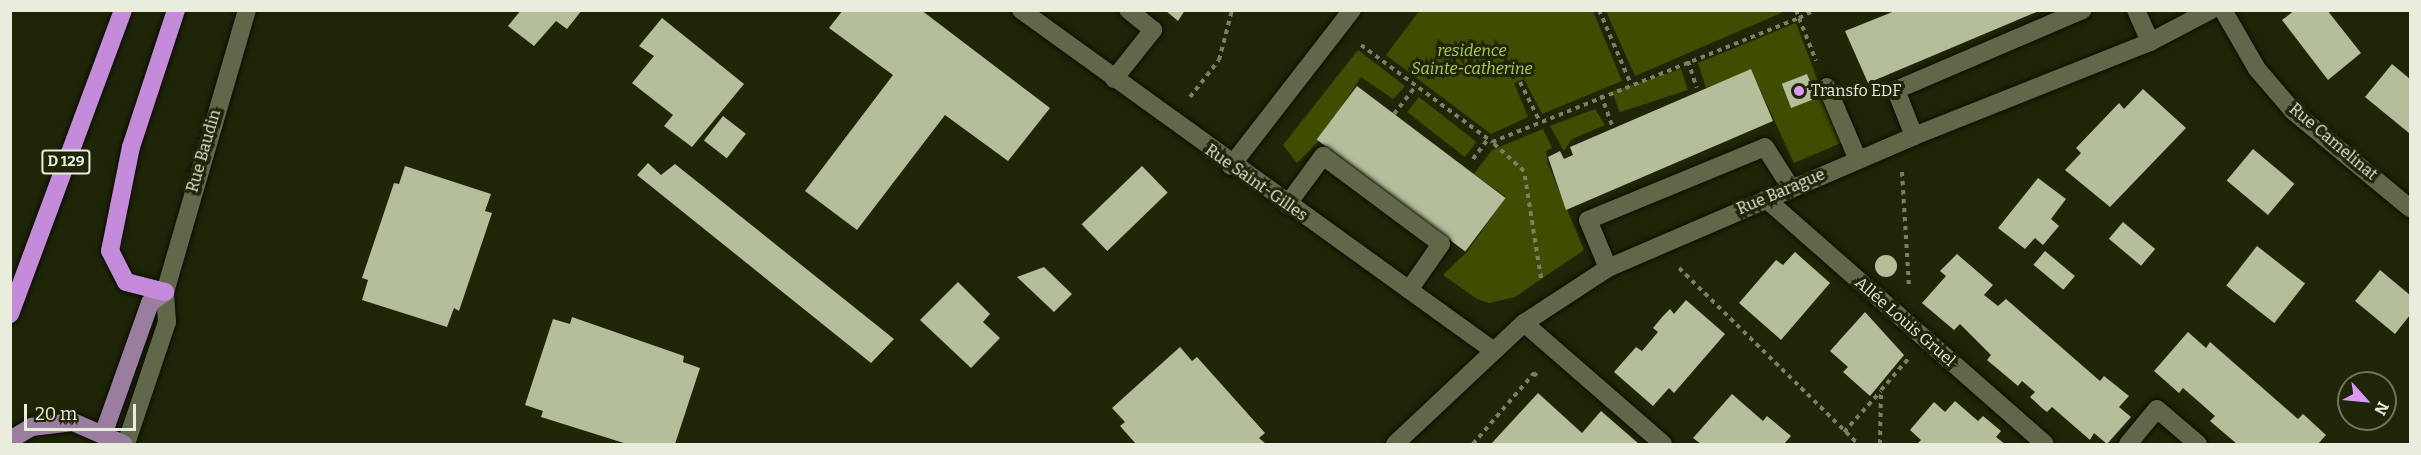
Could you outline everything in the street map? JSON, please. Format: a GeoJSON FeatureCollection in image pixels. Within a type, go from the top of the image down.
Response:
{"type":"FeatureCollection","features":[{"type":"Feature","properties":{"kind":"highway","name":"D 129"},"geometry":{"type":"LineString","coordinates":[[10,314],[123,10]]}},
{"type":"Feature","properties":{"kind":"highway"},"geometry":{"type":"LineString","coordinates":[[165,292],[126,282],[110,251],[131,147],[176,10]]}},
{"type":"Feature","properties":{"kind":"main road"},"geometry":{"type":"LineString","coordinates":[[104,432],[150,303],[165,292]]}},
{"type":"Feature","properties":{"kind":"main road"},"geometry":{"type":"LineString","coordinates":[[10,440],[32,427],[73,422],[104,432],[125,444]]}},
{"type":"Feature","properties":{"kind":"street","name":"Rue Baudin"},"geometry":{"type":"LineString","coordinates":[[165,292],[247,10]]}},
{"type":"Feature","properties":{"kind":"street","name":"Rue Saint-Gilles"},"geometry":{"type":"LineString","coordinates":[[1021,10],[1231,166],[1494,351]]}},
{"type":"Feature","properties":{"kind":"street"},"geometry":{"type":"LineString","coordinates":[[1114,79],[1154,30],[1128,10]]}},
{"type":"Feature","properties":{"kind":"street"},"geometry":{"type":"LineString","coordinates":[[1231,166],[1352,10]]}},
{"type":"Feature","properties":{"kind":"street"},"geometry":{"type":"LineString","coordinates":[[1914,136],[1896,90],[2083,10]]}},
{"type":"Feature","properties":{"kind":"street"},"geometry":{"type":"LineString","coordinates":[[2136,10],[2151,42]]}},
{"type":"Feature","properties":{"kind":"street","name":"Rue Barague"},"geometry":{"type":"LineString","coordinates":[[1395,444],[1524,323],[1555,299],[1608,268],[1914,136],[2151,42],[2211,10]]}},
{"type":"Feature","properties":{"kind":"street","name":"Rue Camelinat"},"geometry":{"type":"LineString","coordinates":[[2223,10],[2256,69],[2293,111],[2410,208]]}},
{"type":"Feature","properties":{"kind":"street"},"geometry":{"type":"LineString","coordinates":[[1827,87],[1858,160]]}},
{"type":"Feature","properties":{"kind":"street"},"geometry":{"type":"LineString","coordinates":[[1608,268],[1588,220],[1765,147],[1791,188]]}},
{"type":"Feature","properties":{"kind":"street"},"geometry":{"type":"LineString","coordinates":[[1287,205],[1323,156],[1441,244],[1409,290]]}},
{"type":"Feature","properties":{"kind":"street","name":"Allée Louis Gruel"},"geometry":{"type":"LineString","coordinates":[[1766,199],[2045,444]]}},
{"type":"Feature","properties":{"kind":"street"},"geometry":{"type":"LineString","coordinates":[[125,444],[167,322],[165,292]]}},
{"type":"Feature","properties":{"kind":"street"},"geometry":{"type":"LineString","coordinates":[[1524,323],[1663,444]]}},
{"type":"Feature","properties":{"kind":"street"},"geometry":{"type":"LineString","coordinates":[[2128,444],[2157,410],[2198,444]]}},
{"type":"Feature","properties":{"kind":"path"},"geometry":{"type":"LineString","coordinates":[[1171,121],[1219,60],[1232,10]]}},
{"type":"Feature","properties":{"kind":"path"},"geometry":{"type":"LineString","coordinates":[[1599,10],[1630,82]]}},
{"type":"Feature","properties":{"kind":"path"},"geometry":{"type":"LineString","coordinates":[[1796,10],[1827,87]]}},
{"type":"Feature","properties":{"kind":"path"},"geometry":{"type":"LineString","coordinates":[[1473,159],[1490,141],[1630,82],[1815,10]]}},
{"type":"Feature","properties":{"kind":"path"},"geometry":{"type":"LineString","coordinates":[[1339,28],[1490,141],[1524,171],[1544,291],[1555,299]]}},
{"type":"Feature","properties":{"kind":"path"},"geometry":{"type":"LineString","coordinates":[[1688,60],[1697,88]]}},
{"type":"Feature","properties":{"kind":"path"},"geometry":{"type":"LineString","coordinates":[[1520,82],[1539,120]]}},
{"type":"Feature","properties":{"kind":"path"},"geometry":{"type":"LineString","coordinates":[[1394,114],[1416,86]]}},
{"type":"Feature","properties":{"kind":"path"},"geometry":{"type":"LineString","coordinates":[[1601,95],[1612,125]]}},
{"type":"Feature","properties":{"kind":"path"},"geometry":{"type":"LineString","coordinates":[[1657,245],[1858,444]]}},
{"type":"Feature","properties":{"kind":"path"},"geometry":{"type":"LineString","coordinates":[[1473,444],[1534,373],[1542,381]]}},
{"type":"Feature","properties":{"kind":"path"},"geometry":{"type":"LineString","coordinates":[[1844,432],[1881,390]]}},
{"type":"Feature","properties":{"kind":"green space","name":"residence Sainte-catherine"},"geometry":{"type":"Polygon","coordinates":[[[1420,10],[1593,11],[1622,81],[1542,114],[1524,79],[1514,83],[1528,117],[1491,134],[1386,55],[1420,10]]]}},
{"type":"Feature","properties":{"kind":"green space"},"geometry":{"type":"Polygon","coordinates":[[[1606,10],[1788,10],[1635,76],[1606,11],[1606,10]]]}},
{"type":"Feature","properties":{"kind":"green space"},"geometry":{"type":"Polygon","coordinates":[[[1796,23],[1841,143],[1794,163],[1751,70],[1706,88],[1698,63],[1796,23]]]}},
{"type":"Feature","properties":{"kind":"green space"},"geometry":{"type":"Polygon","coordinates":[[[1358,50],[1405,86],[1393,99],[1361,77],[1319,141],[1297,163],[1283,145],[1358,50]]]}},
{"type":"Feature","properties":{"kind":"green space"},"geometry":{"type":"Polygon","coordinates":[[[1681,69],[1688,90],[1619,112],[1613,91],[1681,69]]]}},
{"type":"Feature","properties":{"kind":"green space"},"geometry":{"type":"Polygon","coordinates":[[[1419,97],[1477,142],[1465,157],[1407,112],[1419,97]]]}},
{"type":"Feature","properties":{"kind":"green space"},"geometry":{"type":"Polygon","coordinates":[[[1595,109],[1605,125],[1572,139],[1564,151],[1550,126],[1595,109]]]}},
{"type":"Feature","properties":{"kind":"green space"},"geometry":{"type":"Polygon","coordinates":[[[1543,129],[1552,148],[1546,151],[1548,164],[1584,250],[1515,297],[1489,303],[1477,299],[1443,275],[1467,252],[1506,197],[1474,174],[1492,150],[1543,129]]]}},
{"type":"Feature","properties":{"kind":"building"},"geometry":{"type":"Polygon","coordinates":[[[521,10],[582,10],[567,29],[556,21],[534,46],[508,26],[521,10]]]}},
{"type":"Feature","properties":{"kind":"building"},"geometry":{"type":"Polygon","coordinates":[[[843,10],[921,10],[1050,108],[1008,161],[945,115],[857,230],[805,191],[893,75],[829,28],[843,10]]]}},
{"type":"Feature","properties":{"kind":"building"},"geometry":{"type":"Polygon","coordinates":[[[1165,10],[1185,10],[1178,21],[1165,10]]]}},
{"type":"Feature","properties":{"kind":"building"},"geometry":{"type":"Polygon","coordinates":[[[2295,10],[2327,10],[2361,53],[2328,80],[2282,20],[2295,10]]]}},
{"type":"Feature","properties":{"kind":"building"},"geometry":{"type":"Polygon","coordinates":[[[1895,11],[2039,11],[1868,83],[1845,31],[1895,11]]]}},
{"type":"Feature","properties":{"kind":"building"},"geometry":{"type":"Polygon","coordinates":[[[662,18],[744,84],[692,147],[664,126],[673,115],[632,83],[654,56],[639,46],[662,18]]]}},
{"type":"Feature","properties":{"kind":"building"},"geometry":{"type":"Polygon","coordinates":[[[2392,64],[2410,79],[2409,133],[2365,97],[2392,64]]]}},
{"type":"Feature","properties":{"kind":"building"},"geometry":{"type":"Polygon","coordinates":[[[1751,69],[1773,121],[1566,210],[1548,157],[1560,151],[1564,159],[1573,155],[1570,147],[1751,69]]]}},
{"type":"Feature","properties":{"kind":"building","name":"Transfo EDF"},"geometry":{"type":"Polygon","coordinates":[[[1807,74],[1816,98],[1791,108],[1782,84],[1807,74]]]}},
{"type":"Feature","properties":{"kind":"building"},"geometry":{"type":"Polygon","coordinates":[[[1357,86],[1506,198],[1465,251],[1317,140],[1357,86]]]}},
{"type":"Feature","properties":{"kind":"building"},"geometry":{"type":"Polygon","coordinates":[[[2143,89],[2186,128],[2110,207],[2065,170],[2081,153],[2076,148],[2119,103],[2124,109],[2143,89]]]}},
{"type":"Feature","properties":{"kind":"building"},"geometry":{"type":"Polygon","coordinates":[[[723,116],[746,134],[727,158],[704,140],[723,116]]]}},
{"type":"Feature","properties":{"kind":"building"},"geometry":{"type":"Polygon","coordinates":[[[2253,149],[2294,184],[2268,215],[2227,180],[2253,149]]]}},
{"type":"Feature","properties":{"kind":"building"},"geometry":{"type":"Polygon","coordinates":[[[648,163],[661,175],[675,164],[894,339],[871,363],[637,175],[648,163]]]}},
{"type":"Feature","properties":{"kind":"building"},"geometry":{"type":"Polygon","coordinates":[[[405,166],[491,194],[485,211],[492,213],[459,311],[454,308],[447,327],[362,300],[368,280],[362,278],[394,183],[399,184],[405,166]]]}},
{"type":"Feature","properties":{"kind":"building"},"geometry":{"type":"Polygon","coordinates":[[[1142,166],[1168,193],[1107,251],[1082,224],[1142,166]]]}},
{"type":"Feature","properties":{"kind":"building"},"geometry":{"type":"Polygon","coordinates":[[[2038,178],[2066,199],[2051,219],[2059,226],[2043,245],[2035,238],[2025,249],[1998,228],[2038,178]]]}},
{"type":"Feature","properties":{"kind":"building"},"geometry":{"type":"Polygon","coordinates":[[[2123,222],[2155,249],[2141,266],[2109,239],[2123,222]]]}},
{"type":"Feature","properties":{"kind":"building"},"geometry":{"type":"Polygon","coordinates":[[[2257,246],[2305,284],[2274,323],[2226,285],[2257,246]]]}},
{"type":"Feature","properties":{"kind":"building"},"geometry":{"type":"Polygon","coordinates":[[[2045,251],[2075,276],[2063,290],[2033,265],[2045,251]]]}},
{"type":"Feature","properties":{"kind":"building"},"geometry":{"type":"Polygon","coordinates":[[[1795,252],[1830,283],[1781,340],[1739,303],[1776,260],[1783,265],[1795,252]]]}},
{"type":"Feature","properties":{"kind":"building"},"geometry":{"type":"Polygon","coordinates":[[[1957,254],[1993,285],[1984,295],[1998,306],[2006,299],[2100,381],[2104,376],[2129,396],[2119,407],[2131,417],[2107,444],[2094,433],[2090,440],[2052,407],[2047,412],[2043,409],[2030,397],[2035,392],[2022,381],[2018,386],[1987,360],[1991,355],[1960,324],[1954,330],[1922,303],[1946,276],[1940,271],[1957,254]]]}},
{"type":"Feature","properties":{"kind":"building"},"geometry":{"type":"Polygon","coordinates":[[[1886,255],[1894,258],[1897,266],[1894,274],[1886,277],[1878,274],[1875,266],[1878,258],[1886,255]]]}},
{"type":"Feature","properties":{"kind":"building"},"geometry":{"type":"Polygon","coordinates":[[[1044,267],[1072,294],[1054,312],[1017,277],[1044,267]]]}},
{"type":"Feature","properties":{"kind":"building"},"geometry":{"type":"Polygon","coordinates":[[[2380,270],[2410,295],[2410,315],[2395,334],[2355,301],[2380,270]]]}},
{"type":"Feature","properties":{"kind":"building"},"geometry":{"type":"Polygon","coordinates":[[[958,282],[990,314],[983,322],[1000,338],[971,368],[920,320],[958,282]]]}},
{"type":"Feature","properties":{"kind":"building"},"geometry":{"type":"Polygon","coordinates":[[[1686,300],[1725,334],[1674,393],[1669,388],[1653,406],[1614,372],[1636,347],[1642,351],[1658,332],[1653,328],[1670,309],[1674,314],[1686,300]]]}},
{"type":"Feature","properties":{"kind":"building"},"geometry":{"type":"Polygon","coordinates":[[[1865,312],[1904,355],[1870,396],[1843,372],[1848,367],[1830,351],[1865,312]]]}},
{"type":"Feature","properties":{"kind":"building"},"geometry":{"type":"Polygon","coordinates":[[[572,317],[684,356],[683,362],[700,368],[675,444],[627,444],[541,417],[543,411],[525,405],[553,319],[570,324],[572,317]]]}},
{"type":"Feature","properties":{"kind":"building"},"geometry":{"type":"Polygon","coordinates":[[[2188,332],[2206,348],[2210,342],[2298,419],[2303,414],[2326,435],[2318,444],[2237,444],[2210,421],[2215,416],[2183,388],[2179,393],[2154,371],[2188,332]]]}},
{"type":"Feature","properties":{"kind":"building"},"geometry":{"type":"Polygon","coordinates":[[[1180,347],[1192,361],[1197,357],[1265,433],[1259,438],[1266,444],[1136,444],[1120,426],[1125,422],[1112,408],[1180,347]]]}},
{"type":"Feature","properties":{"kind":"building"},"geometry":{"type":"Polygon","coordinates":[[[1538,393],[1582,433],[1601,411],[1639,444],[1491,444],[1538,393]]]}},
{"type":"Feature","properties":{"kind":"building"},"geometry":{"type":"Polygon","coordinates":[[[1732,394],[1763,421],[1767,416],[1791,436],[1784,444],[1701,444],[1693,438],[1732,394]]]}},
{"type":"Feature","properties":{"kind":"building"},"geometry":{"type":"Polygon","coordinates":[[[1955,401],[1978,421],[1983,416],[2001,431],[1996,437],[2005,444],[1917,444],[1921,440],[1910,430],[1934,402],[1945,412],[1955,401]]]}},
{"type":"Feature","properties":{"kind":"place","name":"Transfo EDF"},"geometry":{"type":"Point","coordinates":[1799,91]}}]}
